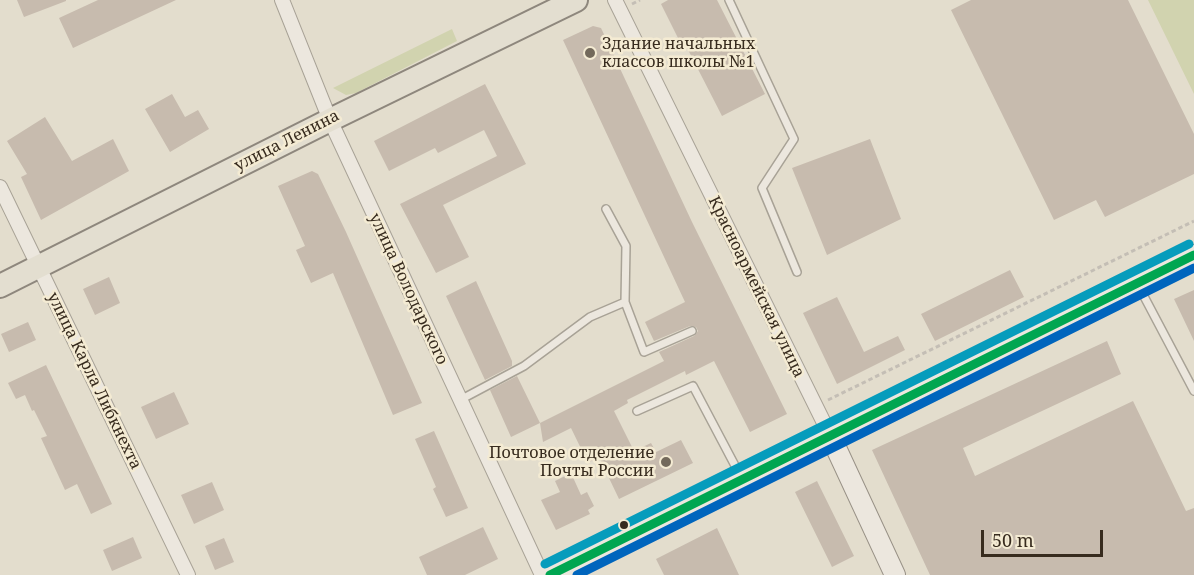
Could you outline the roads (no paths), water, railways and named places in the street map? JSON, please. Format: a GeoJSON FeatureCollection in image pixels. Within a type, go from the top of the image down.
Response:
{"type":"FeatureCollection","features":[{"type":"Feature","properties":{"kind":"main road","name":"улица Ленина"},"geometry":{"type":"LineString","coordinates":[[0,286],[330,120],[576,0]]}},
{"type":"Feature","properties":{"kind":"main road"},"geometry":{"type":"LineString","coordinates":[[550,575],[1194,255]]}},
{"type":"Feature","properties":{"kind":"main road","name":"Красноармейская улица"},"geometry":{"type":"LineString","coordinates":[[830,435],[895,575]]}},
{"type":"Feature","properties":{"kind":"street","name":"улица Володарского"},"geometry":{"type":"LineString","coordinates":[[282,0],[330,120],[542,575]]}},
{"type":"Feature","properties":{"kind":"street","name":"Красноармейская улица"},"geometry":{"type":"LineString","coordinates":[[615,0],[830,435]]}},
{"type":"Feature","properties":{"kind":"street","name":"улица Карла Либкнехта"},"geometry":{"type":"LineString","coordinates":[[0,186],[188,575]]}},
{"type":"Feature","properties":{"kind":"lane"},"geometry":{"type":"LineString","coordinates":[[729,0],[794,139],[762,188],[797,272]]}},
{"type":"Feature","properties":{"kind":"lane"},"geometry":{"type":"LineString","coordinates":[[606,209],[626,246],[625,302],[644,352],[692,331]]}},
{"type":"Feature","properties":{"kind":"lane"},"geometry":{"type":"LineString","coordinates":[[1137,283],[1194,391]]}},
{"type":"Feature","properties":{"kind":"lane"},"geometry":{"type":"LineString","coordinates":[[460,400],[524,366],[590,317],[625,302]]}},
{"type":"Feature","properties":{"kind":"lane"},"geometry":{"type":"LineString","coordinates":[[637,411],[693,386],[742,479]]}},
{"type":"Feature","properties":{"kind":"place","name":"Здание начальных классов школы №1"},"geometry":{"type":"Point","coordinates":[590,53]}},
{"type":"Feature","properties":{"kind":"place","name":"Почтовое отделение Почты России"},"geometry":{"type":"Point","coordinates":[666,462]}}]}
